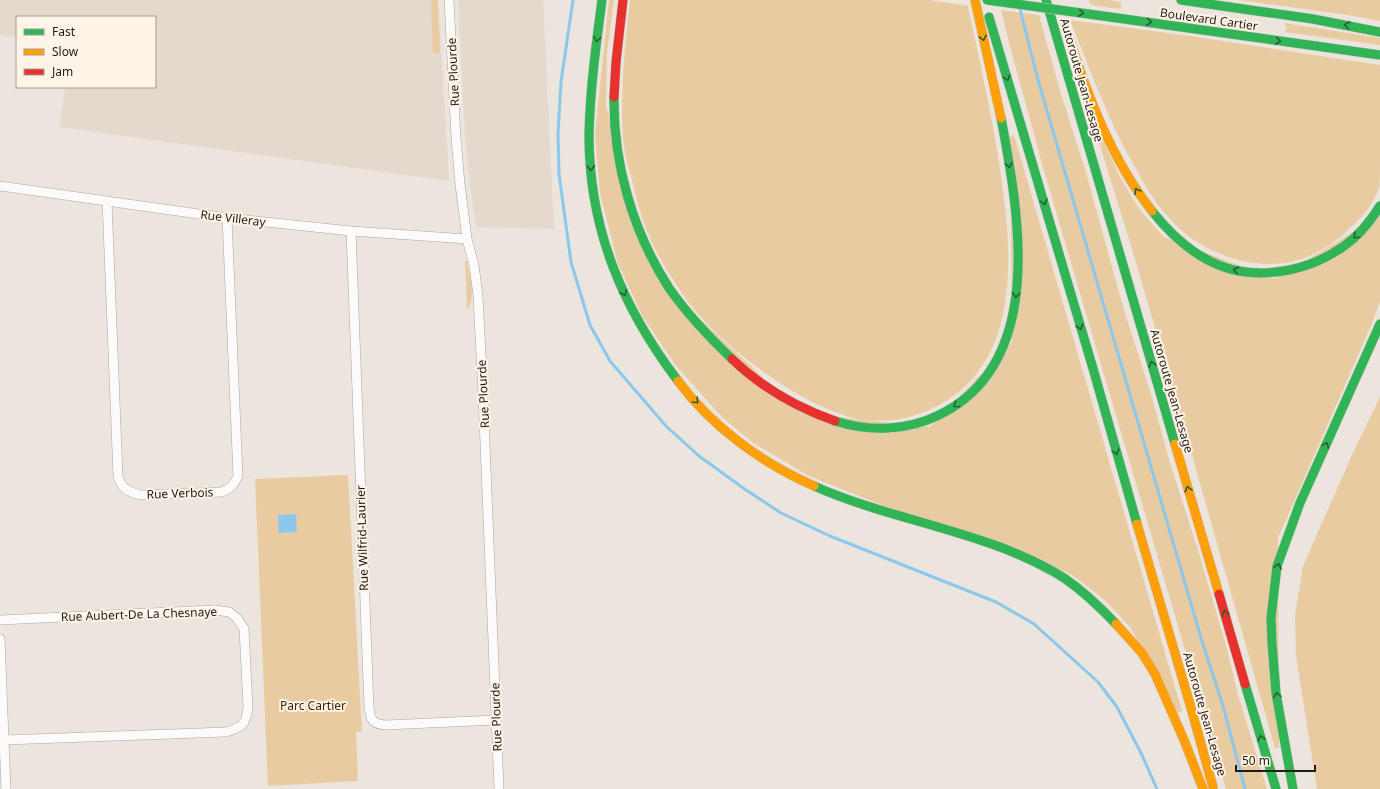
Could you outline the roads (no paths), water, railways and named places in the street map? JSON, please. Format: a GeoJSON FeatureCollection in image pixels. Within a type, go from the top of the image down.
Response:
{"type":"FeatureCollection","features":[{"type":"Feature","properties":{"kind":"main road"},"geometry":{"type":"LineString","coordinates":[[602,0],[590,98],[590,151],[592,184],[600,228],[612,264],[638,321],[655,351],[671,373],[690,395],[733,436],[788,473],[832,494],[1002,548],[1053,572],[1078,589],[1103,610],[1126,634],[1142,654],[1157,678],[1187,746],[1203,789]]}},
{"type":"Feature","properties":{"kind":"main road"},"geometry":{"type":"LineString","coordinates":[[623,0],[615,76],[614,127],[630,203],[653,261],[663,278],[685,309],[707,335],[728,356],[778,394],[804,408],[832,420],[848,425],[885,429],[923,422],[955,407],[970,395],[981,384],[998,359],[1006,338],[1015,302],[1019,276],[1018,244],[1011,176],[975,0]]}},
{"type":"Feature","properties":{"kind":"main road","name":"Boulevard Cartier"},"geometry":{"type":"LineString","coordinates":[[985,0],[1380,55]]}},
{"type":"Feature","properties":{"kind":"main road","name":"Autoroute Jean-Lesage"},"geometry":{"type":"LineString","coordinates":[[985,0],[1128,496],[1190,701],[1213,789]]}},
{"type":"Feature","properties":{"kind":"main road","name":"Autoroute Jean-Lesage"},"geometry":{"type":"LineString","coordinates":[[1046,0],[1276,789]]}},
{"type":"Feature","properties":{"kind":"main road"},"geometry":{"type":"LineString","coordinates":[[1057,0],[1072,49],[1092,101],[1104,130],[1122,165],[1143,201],[1159,221],[1196,255],[1224,267],[1249,274],[1280,273],[1311,264],[1328,257],[1342,248],[1366,227],[1380,206]]}},
{"type":"Feature","properties":{"kind":"main road","name":"Boulevard Cartier"},"geometry":{"type":"LineString","coordinates":[[1181,0],[1313,19],[1380,32]]}},
{"type":"Feature","properties":{"kind":"main road"},"geometry":{"type":"LineString","coordinates":[[1293,789],[1276,693],[1272,643],[1271,618],[1277,566],[1300,503],[1380,324]]}},
{"type":"Feature","properties":{"kind":"street","name":"Rue Plourde"},"geometry":{"type":"LineString","coordinates":[[450,0],[456,138],[460,184],[467,240],[474,265],[477,288],[499,789]]}},
{"type":"Feature","properties":{"kind":"street","name":"Rue Villeray"},"geometry":{"type":"LineString","coordinates":[[0,186],[227,218],[351,231],[467,240]]}},
{"type":"Feature","properties":{"kind":"street","name":"Rue Verbois"},"geometry":{"type":"LineString","coordinates":[[107,200],[118,476],[120,483],[124,488],[142,495],[221,492],[233,486],[238,476],[227,218]]}},
{"type":"Feature","properties":{"kind":"street","name":"Rue Wilfrid-Laurier"},"geometry":{"type":"LineString","coordinates":[[351,231],[368,692],[371,719],[377,724],[386,725],[496,720]]}},
{"type":"Feature","properties":{"kind":"street","name":"Rue Aubert-De La Chesnaye"},"geometry":{"type":"LineString","coordinates":[[0,620],[216,610],[229,612],[237,618],[244,629],[248,707],[247,719],[243,725],[237,729],[226,732],[4,740]]}},
{"type":"Feature","properties":{"kind":"street"},"geometry":{"type":"LineString","coordinates":[[0,639],[6,789]]}},
{"type":"Feature","properties":{"kind":"water"},"geometry":{"type":"Polygon","coordinates":[[[296,514],[297,532],[279,533],[278,515],[296,514]]]}},
{"type":"Feature","properties":{"kind":"waterway"},"geometry":{"type":"LineString","coordinates":[[573,0],[561,82],[558,134],[559,174],[571,262],[590,325],[610,361],[666,426],[699,456],[781,513],[830,536],[996,602],[1034,624],[1098,682],[1117,707],[1142,755],[1157,789]]}},
{"type":"Feature","properties":{"kind":"waterway"},"geometry":{"type":"LineString","coordinates":[[1020,9],[1038,80],[1201,638],[1223,706],[1245,789]]}},
{"type":"Feature","properties":{"kind":"park label","name":"Parc Cartier"},"geometry":{"type":"Point","coordinates":[313,705]}}]}
